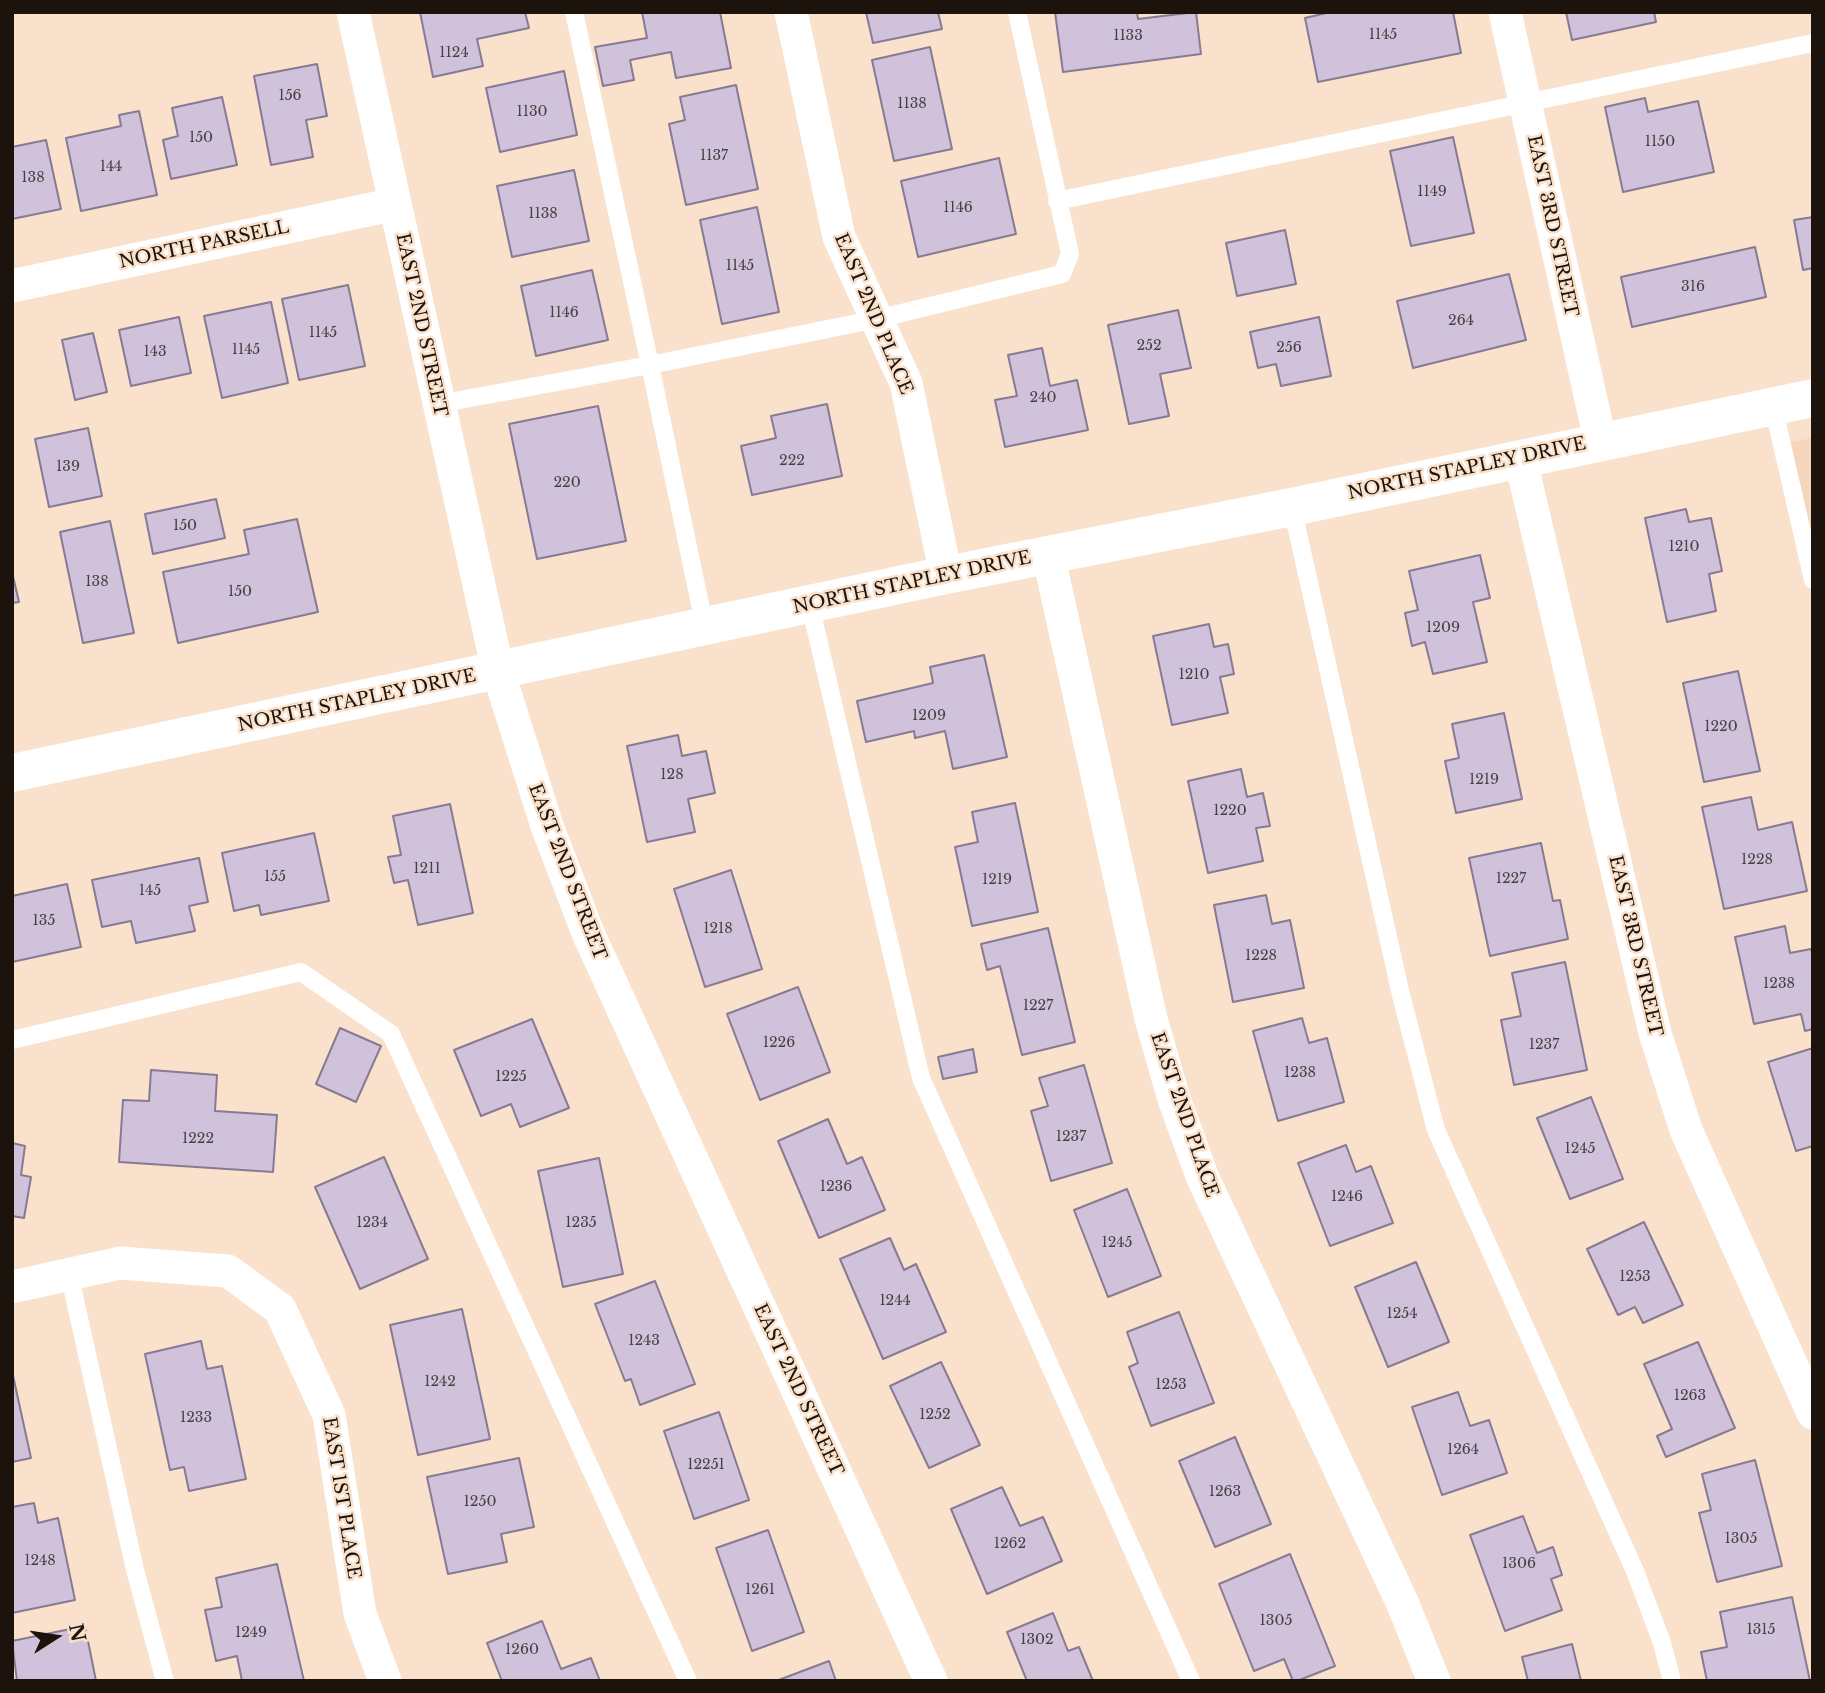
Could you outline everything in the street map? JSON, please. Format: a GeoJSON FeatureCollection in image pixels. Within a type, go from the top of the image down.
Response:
{"type":"FeatureCollection","features":[{"type":"Feature","properties":{"kind":"main road","name":"NORTH STAPLEY DRIVE"},"geometry":{"type":"LineString","coordinates":[[12,773],[946,575],[1292,507],[1600,440],[1813,398]]}},
{"type":"Feature","properties":{"kind":"street","name":"EAST 2ND STREET"},"geometry":{"type":"LineString","coordinates":[[353,12],[498,671],[547,826],[588,933],[931,1681]]}},
{"type":"Feature","properties":{"kind":"street","name":"EAST 2ND PLACE"},"geometry":{"type":"LineString","coordinates":[[791,12],[839,237],[906,383],[946,575]]}},
{"type":"Feature","properties":{"kind":"street","name":"EAST 3RD STREET"},"geometry":{"type":"LineString","coordinates":[[1505,12],[1600,440]]}},
{"type":"Feature","properties":{"kind":"street","name":"NORTH PARSELL"},"geometry":{"type":"LineString","coordinates":[[12,286],[396,204]]}},
{"type":"Feature","properties":{"kind":"street","name":"EAST 3RD STREET"},"geometry":{"type":"LineString","coordinates":[[1520,457],[1655,1033],[1686,1130],[1813,1413]]}},
{"type":"Feature","properties":{"kind":"street","name":"EAST 2ND PLACE"},"geometry":{"type":"LineString","coordinates":[[1048,554],[1151,1019],[1174,1099],[1202,1176],[1402,1602],[1434,1681]]}},
{"type":"Feature","properties":{"kind":"street","name":"EAST 1ST PLACE"},"geometry":{"type":"LineString","coordinates":[[12,1287],[120,1263],[228,1271],[280,1309],[329,1415],[360,1614],[385,1681]]}},
{"type":"Feature","properties":{"kind":"lane"},"geometry":{"type":"LineString","coordinates":[[574,12],[705,628]]}},
{"type":"Feature","properties":{"kind":"lane"},"geometry":{"type":"LineString","coordinates":[[438,404],[877,319],[1062,274],[1070,254],[1017,12]]}},
{"type":"Feature","properties":{"kind":"lane"},"geometry":{"type":"LineString","coordinates":[[1057,201],[1813,43]]}},
{"type":"Feature","properties":{"kind":"lane"},"geometry":{"type":"LineString","coordinates":[[1773,406],[1813,580]]}},
{"type":"Feature","properties":{"kind":"lane"},"geometry":{"type":"LineString","coordinates":[[1292,507],[1401,995],[1436,1130],[1635,1571],[1662,1643],[1672,1681]]}},
{"type":"Feature","properties":{"kind":"lane"},"geometry":{"type":"LineString","coordinates":[[810,605],[921,1078],[1191,1681]]}},
{"type":"Feature","properties":{"kind":"lane"},"geometry":{"type":"LineString","coordinates":[[12,1040],[301,972],[391,1034],[688,1681]]}},
{"type":"Feature","properties":{"kind":"lane"},"geometry":{"type":"LineString","coordinates":[[69,1273],[135,1570],[165,1681]]}},
{"type":"Feature","properties":{"kind":"shaded area"},"geometry":{"type":"Polygon","coordinates":[[[1813,438],[1813,540],[1790,442],[1813,438]]]}},
{"type":"Feature","properties":{"kind":"building"},"geometry":{"type":"Polygon","coordinates":[[[420,12],[525,12],[529,28],[477,39],[483,66],[433,77],[420,12]]]}},
{"type":"Feature","properties":{"kind":"building"},"geometry":{"type":"Polygon","coordinates":[[[642,12],[720,12],[731,68],[676,78],[671,52],[630,60],[634,80],[603,86],[595,47],[647,38],[642,12]]]}},
{"type":"Feature","properties":{"kind":"building"},"geometry":{"type":"Polygon","coordinates":[[[866,12],[938,12],[942,29],[873,43],[866,12]]]}},
{"type":"Feature","properties":{"kind":"building"},"geometry":{"type":"Polygon","coordinates":[[[1055,12],[1137,12],[1138,19],[1196,12],[1201,54],[1063,72],[1055,12]]]}},
{"type":"Feature","properties":{"kind":"building"},"geometry":{"type":"Polygon","coordinates":[[[1331,12],[1453,12],[1461,53],[1318,82],[1305,18],[1331,12]]]}},
{"type":"Feature","properties":{"kind":"building"},"geometry":{"type":"Polygon","coordinates":[[[1566,12],[1654,12],[1656,22],[1572,40],[1566,12]]]}},
{"type":"Feature","properties":{"kind":"building"},"geometry":{"type":"Polygon","coordinates":[[[930,47],[952,149],[894,161],[872,60],[930,47]]]}},
{"type":"Feature","properties":{"kind":"building"},"geometry":{"type":"Polygon","coordinates":[[[317,64],[327,116],[306,120],[313,157],[271,165],[254,76],[317,64]]]}},
{"type":"Feature","properties":{"kind":"building"},"geometry":{"type":"Polygon","coordinates":[[[564,71],[577,135],[500,152],[486,88],[564,71]]]}},
{"type":"Feature","properties":{"kind":"building"},"geometry":{"type":"Polygon","coordinates":[[[736,85],[758,189],[686,205],[669,124],[685,120],[680,97],[736,85]]]}},
{"type":"Feature","properties":{"kind":"building"},"geometry":{"type":"Polygon","coordinates":[[[222,97],[237,165],[171,179],[163,140],[178,136],[172,108],[222,97]]]}},
{"type":"Feature","properties":{"kind":"building"},"geometry":{"type":"Polygon","coordinates":[[[1645,98],[1648,112],[1698,101],[1714,172],[1623,192],[1605,107],[1645,98]]]}},
{"type":"Feature","properties":{"kind":"building"},"geometry":{"type":"Polygon","coordinates":[[[139,111],[157,195],[81,211],[66,138],[121,126],[119,115],[139,111]]]}},
{"type":"Feature","properties":{"kind":"building"},"geometry":{"type":"Polygon","coordinates":[[[1453,137],[1474,233],[1411,246],[1390,151],[1453,137]]]}},
{"type":"Feature","properties":{"kind":"building"},"geometry":{"type":"Polygon","coordinates":[[[46,140],[61,209],[12,219],[12,147],[46,140]]]}},
{"type":"Feature","properties":{"kind":"building"},"geometry":{"type":"Polygon","coordinates":[[[999,158],[1016,234],[918,257],[901,181],[999,158]]]}},
{"type":"Feature","properties":{"kind":"building"},"geometry":{"type":"Polygon","coordinates":[[[574,170],[589,241],[512,257],[497,186],[574,170]]]}},
{"type":"Feature","properties":{"kind":"building"},"geometry":{"type":"Polygon","coordinates":[[[757,207],[779,312],[722,324],[700,220],[757,207]]]}},
{"type":"Feature","properties":{"kind":"building"},"geometry":{"type":"Polygon","coordinates":[[[1813,217],[1813,268],[1803,270],[1794,220],[1813,217]]]}},
{"type":"Feature","properties":{"kind":"building"},"geometry":{"type":"Polygon","coordinates":[[[1285,230],[1296,284],[1237,296],[1226,243],[1285,230]]]}},
{"type":"Feature","properties":{"kind":"building"},"geometry":{"type":"Polygon","coordinates":[[[1755,247],[1766,297],[1632,327],[1621,277],[1755,247]]]}},
{"type":"Feature","properties":{"kind":"building"},"geometry":{"type":"Polygon","coordinates":[[[592,270],[608,340],[536,356],[521,286],[592,270]]]}},
{"type":"Feature","properties":{"kind":"building"},"geometry":{"type":"Polygon","coordinates":[[[1509,274],[1526,340],[1413,368],[1397,301],[1509,274]]]}},
{"type":"Feature","properties":{"kind":"building"},"geometry":{"type":"Polygon","coordinates":[[[348,285],[365,366],[299,380],[282,299],[348,285]]]}},
{"type":"Feature","properties":{"kind":"building"},"geometry":{"type":"Polygon","coordinates":[[[271,302],[288,383],[222,398],[204,316],[271,302]]]}},
{"type":"Feature","properties":{"kind":"building"},"geometry":{"type":"Polygon","coordinates":[[[1178,310],[1191,368],[1160,374],[1169,416],[1129,424],[1108,325],[1178,310]]]}},
{"type":"Feature","properties":{"kind":"building"},"geometry":{"type":"Polygon","coordinates":[[[179,317],[191,373],[131,386],[119,330],[179,317]]]}},
{"type":"Feature","properties":{"kind":"building"},"geometry":{"type":"Polygon","coordinates":[[[1319,317],[1331,376],[1281,386],[1276,364],[1258,368],[1250,332],[1319,317]]]}},
{"type":"Feature","properties":{"kind":"building"},"geometry":{"type":"Polygon","coordinates":[[[93,333],[107,392],[75,400],[62,340],[93,333]]]}},
{"type":"Feature","properties":{"kind":"building"},"geometry":{"type":"Polygon","coordinates":[[[1042,348],[1050,386],[1077,380],[1088,430],[1005,447],[995,400],[1017,396],[1008,355],[1042,348]]]}},
{"type":"Feature","properties":{"kind":"building"},"geometry":{"type":"Polygon","coordinates":[[[827,404],[842,476],[752,495],[741,446],[776,438],[771,416],[827,404]]]}},
{"type":"Feature","properties":{"kind":"building"},"geometry":{"type":"Polygon","coordinates":[[[598,406],[626,541],[537,559],[509,424],[598,406]]]}},
{"type":"Feature","properties":{"kind":"building"},"geometry":{"type":"Polygon","coordinates":[[[88,428],[102,496],[49,507],[35,439],[88,428]]]}},
{"type":"Feature","properties":{"kind":"building"},"geometry":{"type":"Polygon","coordinates":[[[216,499],[225,538],[153,554],[145,514],[216,499]]]}},
{"type":"Feature","properties":{"kind":"building"},"geometry":{"type":"Polygon","coordinates":[[[1686,509],[1689,522],[1711,518],[1722,571],[1709,574],[1716,611],[1667,622],[1645,518],[1686,509]]]}},
{"type":"Feature","properties":{"kind":"building"},"geometry":{"type":"Polygon","coordinates":[[[297,519],[318,612],[178,643],[163,572],[249,554],[244,530],[297,519]]]}},
{"type":"Feature","properties":{"kind":"building"},"geometry":{"type":"Polygon","coordinates":[[[110,521],[134,633],[83,643],[60,532],[110,521]]]}},
{"type":"Feature","properties":{"kind":"building"},"geometry":{"type":"Polygon","coordinates":[[[1480,555],[1490,598],[1473,602],[1487,662],[1433,674],[1425,642],[1412,646],[1405,613],[1418,610],[1409,571],[1480,555]]]}},
{"type":"Feature","properties":{"kind":"building"},"geometry":{"type":"Polygon","coordinates":[[[12,572],[19,602],[12,603],[12,572]]]}},
{"type":"Feature","properties":{"kind":"building"},"geometry":{"type":"Polygon","coordinates":[[[1209,624],[1214,647],[1228,644],[1234,674],[1220,677],[1228,713],[1172,725],[1153,636],[1209,624]]]}},
{"type":"Feature","properties":{"kind":"building"},"geometry":{"type":"Polygon","coordinates":[[[984,655],[1007,757],[953,769],[945,731],[915,738],[914,731],[866,742],[857,701],[933,683],[930,667],[984,655]]]}},
{"type":"Feature","properties":{"kind":"building"},"geometry":{"type":"Polygon","coordinates":[[[1738,671],[1760,771],[1704,782],[1683,683],[1738,671]]]}},
{"type":"Feature","properties":{"kind":"building"},"geometry":{"type":"Polygon","coordinates":[[[1504,713],[1522,799],[1456,813],[1445,761],[1459,758],[1452,724],[1504,713]]]}},
{"type":"Feature","properties":{"kind":"building"},"geometry":{"type":"Polygon","coordinates":[[[678,735],[682,756],[706,751],[715,793],[688,799],[695,832],[647,842],[627,746],[678,735]]]}},
{"type":"Feature","properties":{"kind":"building"},"geometry":{"type":"Polygon","coordinates":[[[1241,769],[1247,797],[1263,793],[1270,826],[1256,828],[1263,861],[1208,873],[1188,781],[1241,769]]]}},
{"type":"Feature","properties":{"kind":"building"},"geometry":{"type":"Polygon","coordinates":[[[1751,797],[1758,830],[1792,822],[1807,891],[1724,909],[1702,807],[1751,797]]]}},
{"type":"Feature","properties":{"kind":"building"},"geometry":{"type":"Polygon","coordinates":[[[1015,803],[1038,912],[972,926],[955,847],[978,842],[972,812],[1015,803]]]}},
{"type":"Feature","properties":{"kind":"building"},"geometry":{"type":"Polygon","coordinates":[[[450,804],[473,913],[418,925],[408,880],[394,883],[388,857],[401,855],[393,816],[450,804]]]}},
{"type":"Feature","properties":{"kind":"building"},"geometry":{"type":"Polygon","coordinates":[[[314,833],[329,901],[261,915],[259,905],[234,911],[222,853],[314,833]]]}},
{"type":"Feature","properties":{"kind":"building"},"geometry":{"type":"Polygon","coordinates":[[[1541,843],[1553,901],[1560,900],[1568,939],[1490,956],[1469,858],[1541,843]]]}},
{"type":"Feature","properties":{"kind":"building"},"geometry":{"type":"Polygon","coordinates":[[[199,858],[208,902],[189,906],[195,931],[136,943],[131,921],[102,927],[92,880],[199,858]]]}},
{"type":"Feature","properties":{"kind":"building"},"geometry":{"type":"Polygon","coordinates":[[[731,870],[762,969],[705,987],[674,889],[731,870]]]}},
{"type":"Feature","properties":{"kind":"building"},"geometry":{"type":"Polygon","coordinates":[[[67,884],[81,947],[12,962],[12,896],[67,884]]]}},
{"type":"Feature","properties":{"kind":"building"},"geometry":{"type":"Polygon","coordinates":[[[1266,895],[1272,924],[1290,920],[1304,988],[1233,1002],[1214,905],[1266,895]]]}},
{"type":"Feature","properties":{"kind":"building"},"geometry":{"type":"Polygon","coordinates":[[[1785,926],[1790,953],[1811,949],[1813,955],[1813,1029],[1805,1031],[1801,1014],[1754,1024],[1735,937],[1785,926]]]}},
{"type":"Feature","properties":{"kind":"building"},"geometry":{"type":"Polygon","coordinates":[[[1048,928],[1075,1042],[1022,1055],[1000,966],[987,970],[981,944],[1048,928]]]}},
{"type":"Feature","properties":{"kind":"building"},"geometry":{"type":"Polygon","coordinates":[[[1565,962],[1587,1070],[1514,1085],[1501,1020],[1521,1016],[1512,973],[1565,962]]]}},
{"type":"Feature","properties":{"kind":"building"},"geometry":{"type":"Polygon","coordinates":[[[798,987],[830,1072],[760,1100],[727,1014],[798,987]]]}},
{"type":"Feature","properties":{"kind":"building"},"geometry":{"type":"Polygon","coordinates":[[[1302,1018],[1309,1043],[1327,1038],[1344,1102],[1278,1121],[1253,1031],[1302,1018]]]}},
{"type":"Feature","properties":{"kind":"building"},"geometry":{"type":"Polygon","coordinates":[[[532,1019],[569,1108],[520,1127],[511,1104],[481,1116],[454,1050],[532,1019]]]}},
{"type":"Feature","properties":{"kind":"building"},"geometry":{"type":"Polygon","coordinates":[[[340,1028],[381,1046],[356,1102],[316,1084],[340,1028]]]}},
{"type":"Feature","properties":{"kind":"building"},"geometry":{"type":"Polygon","coordinates":[[[1813,1048],[1813,1146],[1796,1151],[1768,1062],[1813,1048]]]}},
{"type":"Feature","properties":{"kind":"building"},"geometry":{"type":"Polygon","coordinates":[[[973,1049],[977,1072],[943,1079],[938,1057],[973,1049]]]}},
{"type":"Feature","properties":{"kind":"building"},"geometry":{"type":"Polygon","coordinates":[[[1084,1065],[1112,1163],[1051,1181],[1031,1111],[1048,1106],[1039,1078],[1084,1065]]]}},
{"type":"Feature","properties":{"kind":"building"},"geometry":{"type":"Polygon","coordinates":[[[151,1070],[217,1075],[215,1111],[277,1115],[273,1172],[119,1162],[123,1100],[149,1101],[151,1070]]]}},
{"type":"Feature","properties":{"kind":"building"},"geometry":{"type":"Polygon","coordinates":[[[1591,1097],[1623,1179],[1570,1199],[1537,1118],[1591,1097]]]}},
{"type":"Feature","properties":{"kind":"building"},"geometry":{"type":"Polygon","coordinates":[[[828,1119],[847,1164],[862,1157],[885,1210],[819,1238],[778,1141],[828,1119]]]}},
{"type":"Feature","properties":{"kind":"building"},"geometry":{"type":"Polygon","coordinates":[[[12,1143],[25,1146],[21,1175],[31,1177],[24,1218],[12,1216],[12,1143]]]}},
{"type":"Feature","properties":{"kind":"building"},"geometry":{"type":"Polygon","coordinates":[[[1346,1145],[1356,1172],[1371,1166],[1393,1223],[1330,1246],[1298,1163],[1346,1145]]]}},
{"type":"Feature","properties":{"kind":"building"},"geometry":{"type":"Polygon","coordinates":[[[384,1157],[428,1259],[360,1289],[315,1187],[384,1157]]]}},
{"type":"Feature","properties":{"kind":"building"},"geometry":{"type":"Polygon","coordinates":[[[599,1158],[623,1274],[563,1287],[538,1171],[599,1158]]]}},
{"type":"Feature","properties":{"kind":"building"},"geometry":{"type":"Polygon","coordinates":[[[1127,1189],[1161,1276],[1108,1297],[1074,1210],[1127,1189]]]}},
{"type":"Feature","properties":{"kind":"building"},"geometry":{"type":"Polygon","coordinates":[[[1644,1222],[1683,1305],[1643,1323],[1635,1307],[1618,1315],[1587,1249],[1644,1222]]]}},
{"type":"Feature","properties":{"kind":"building"},"geometry":{"type":"Polygon","coordinates":[[[890,1238],[904,1270],[916,1264],[946,1332],[883,1359],[840,1259],[890,1238]]]}},
{"type":"Feature","properties":{"kind":"building"},"geometry":{"type":"Polygon","coordinates":[[[1416,1262],[1449,1342],[1388,1367],[1355,1287],[1416,1262]]]}},
{"type":"Feature","properties":{"kind":"building"},"geometry":{"type":"Polygon","coordinates":[[[655,1281],[695,1384],[640,1405],[631,1379],[625,1381],[595,1304],[655,1281]]]}},
{"type":"Feature","properties":{"kind":"building"},"geometry":{"type":"Polygon","coordinates":[[[462,1309],[490,1439],[418,1455],[390,1325],[462,1309]]]}},
{"type":"Feature","properties":{"kind":"building"},"geometry":{"type":"Polygon","coordinates":[[[1179,1312],[1214,1403],[1151,1426],[1129,1367],[1138,1363],[1127,1332],[1179,1312]]]}},
{"type":"Feature","properties":{"kind":"building"},"geometry":{"type":"Polygon","coordinates":[[[201,1341],[207,1369],[222,1366],[246,1479],[189,1491],[184,1467],[170,1470],[145,1354],[201,1341]]]}},
{"type":"Feature","properties":{"kind":"building"},"geometry":{"type":"Polygon","coordinates":[[[1698,1342],[1735,1428],[1666,1457],[1657,1436],[1672,1429],[1644,1364],[1698,1342]]]}},
{"type":"Feature","properties":{"kind":"building"},"geometry":{"type":"Polygon","coordinates":[[[941,1362],[980,1445],[929,1468],[890,1386],[941,1362]]]}},
{"type":"Feature","properties":{"kind":"building"},"geometry":{"type":"Polygon","coordinates":[[[12,1371],[31,1458],[12,1462],[12,1371]]]}},
{"type":"Feature","properties":{"kind":"building"},"geometry":{"type":"Polygon","coordinates":[[[1458,1392],[1470,1426],[1489,1420],[1507,1473],[1442,1495],[1412,1407],[1458,1392]]]}},
{"type":"Feature","properties":{"kind":"building"},"geometry":{"type":"Polygon","coordinates":[[[719,1412],[749,1500],[694,1519],[664,1431],[719,1412]]]}},
{"type":"Feature","properties":{"kind":"building"},"geometry":{"type":"Polygon","coordinates":[[[1235,1437],[1271,1524],[1215,1547],[1179,1461],[1235,1437]]]}},
{"type":"Feature","properties":{"kind":"building"},"geometry":{"type":"Polygon","coordinates":[[[519,1458],[534,1527],[501,1534],[507,1562],[448,1574],[427,1477],[519,1458]]]}},
{"type":"Feature","properties":{"kind":"building"},"geometry":{"type":"Polygon","coordinates":[[[1755,1460],[1782,1566],[1717,1582],[1699,1513],[1711,1510],[1702,1474],[1755,1460]]]}},
{"type":"Feature","properties":{"kind":"building"},"geometry":{"type":"Polygon","coordinates":[[[1002,1487],[1020,1526],[1043,1517],[1062,1561],[987,1594],[951,1509],[1002,1487]]]}},
{"type":"Feature","properties":{"kind":"building"},"geometry":{"type":"Polygon","coordinates":[[[34,1503],[38,1523],[58,1518],[75,1600],[12,1613],[12,1507],[34,1503]]]}},
{"type":"Feature","properties":{"kind":"building"},"geometry":{"type":"Polygon","coordinates":[[[1523,1516],[1537,1553],[1553,1547],[1562,1575],[1551,1579],[1562,1610],[1505,1631],[1470,1535],[1523,1516]]]}},
{"type":"Feature","properties":{"kind":"building"},"geometry":{"type":"Polygon","coordinates":[[[768,1530],[804,1632],[752,1651],[716,1548],[768,1530]]]}},
{"type":"Feature","properties":{"kind":"building"},"geometry":{"type":"Polygon","coordinates":[[[1290,1554],[1335,1666],[1297,1681],[1293,1681],[1284,1659],[1254,1671],[1219,1584],[1290,1554]]]}},
{"type":"Feature","properties":{"kind":"building"},"geometry":{"type":"Polygon","coordinates":[[[277,1564],[304,1681],[242,1681],[237,1656],[216,1661],[205,1610],[222,1607],[216,1578],[277,1564]]]}},
{"type":"Feature","properties":{"kind":"building"},"geometry":{"type":"Polygon","coordinates":[[[1792,1597],[1810,1681],[1707,1681],[1701,1652],[1727,1647],[1720,1612],[1792,1597]]]}},
{"type":"Feature","properties":{"kind":"building"},"geometry":{"type":"Polygon","coordinates":[[[1053,1613],[1068,1651],[1079,1647],[1093,1681],[1027,1681],[1007,1632],[1053,1613]]]}},
{"type":"Feature","properties":{"kind":"building"},"geometry":{"type":"Polygon","coordinates":[[[542,1621],[561,1669],[591,1658],[600,1681],[502,1681],[487,1643],[542,1621]]]}},
{"type":"Feature","properties":{"kind":"building"},"geometry":{"type":"Polygon","coordinates":[[[85,1626],[96,1681],[17,1681],[12,1641],[85,1626]]]}},
{"type":"Feature","properties":{"kind":"building"},"geometry":{"type":"Polygon","coordinates":[[[1572,1644],[1581,1681],[1528,1681],[1522,1657],[1572,1644]]]}},
{"type":"Feature","properties":{"kind":"building"},"geometry":{"type":"Polygon","coordinates":[[[829,1661],[836,1681],[776,1681],[829,1661]]]}}]}
